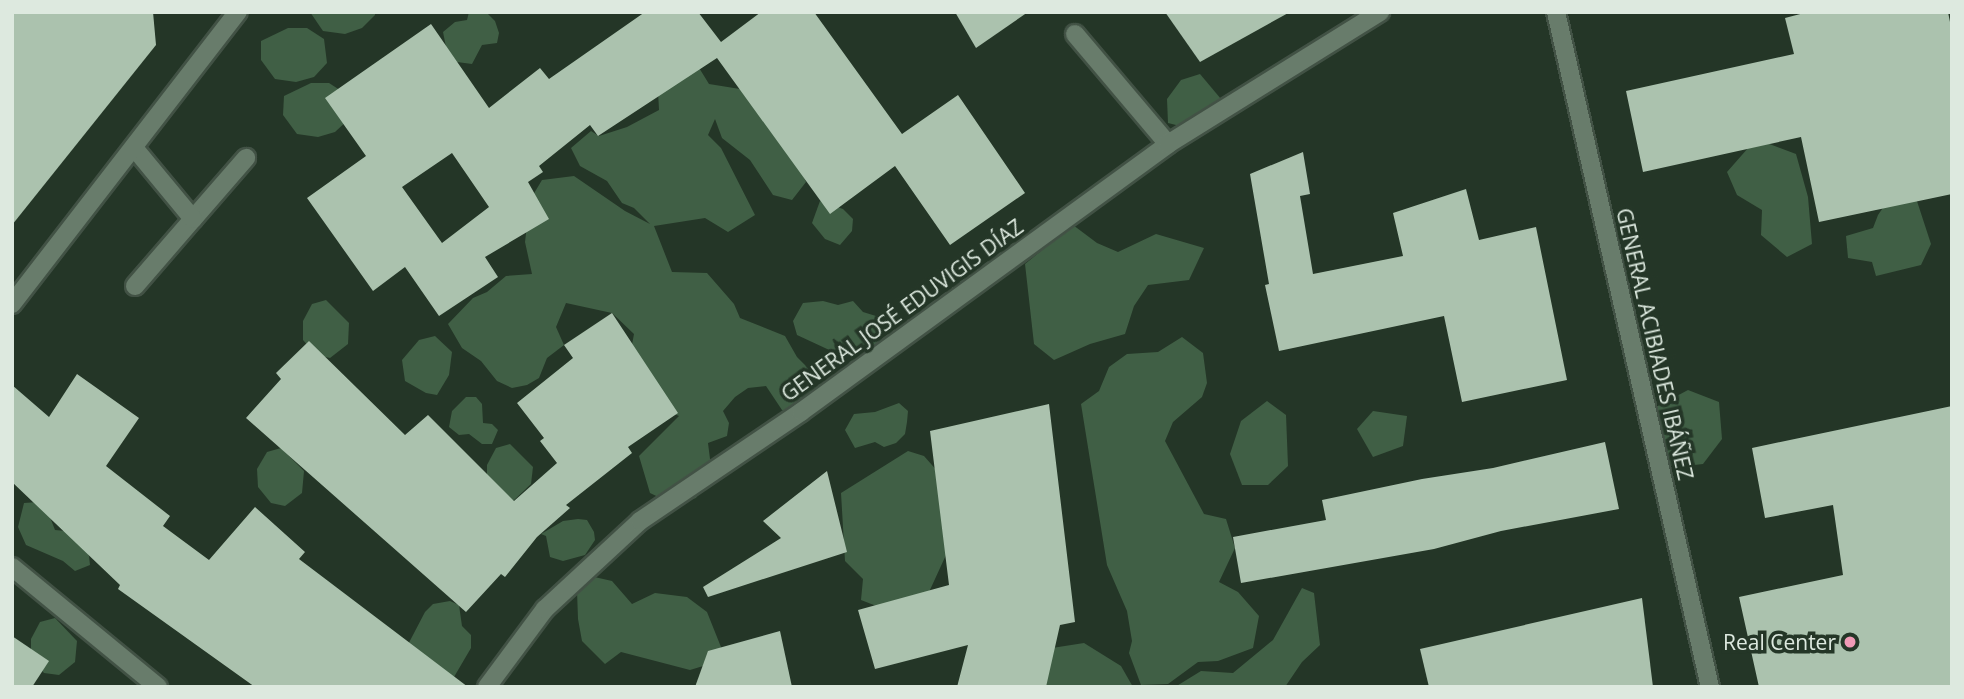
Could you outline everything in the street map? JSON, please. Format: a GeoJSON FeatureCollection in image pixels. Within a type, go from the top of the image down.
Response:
{"type":"FeatureCollection","features":[{"type":"Feature","properties":{"kind":"street"},"geometry":{"type":"LineString","coordinates":[[12,304],[135,149],[202,55],[238,12]]}},
{"type":"Feature","properties":{"kind":"street","name":"GENERAL JOSÉ EDUVIGIS DÍAZ"},"geometry":{"type":"LineString","coordinates":[[487,687],[545,609],[639,522],[801,412],[1168,144],[1380,12]]}},
{"type":"Feature","properties":{"kind":"street","name":"GENERAL ACIBIADES IBÁÑEZ"},"geometry":{"type":"LineString","coordinates":[[1556,12],[1710,687]]}},
{"type":"Feature","properties":{"kind":"street"},"geometry":{"type":"LineString","coordinates":[[1075,34],[1168,144]]}},
{"type":"Feature","properties":{"kind":"street"},"geometry":{"type":"LineString","coordinates":[[135,149],[194,219]]}},
{"type":"Feature","properties":{"kind":"street"},"geometry":{"type":"LineString","coordinates":[[135,286],[246,158]]}},
{"type":"Feature","properties":{"kind":"street"},"geometry":{"type":"LineString","coordinates":[[12,567],[158,687]]}},
{"type":"Feature","properties":{"kind":"green space"},"geometry":{"type":"Polygon","coordinates":[[[310,12],[375,12],[375,15],[362,28],[345,34],[323,31],[310,12]]]}},
{"type":"Feature","properties":{"kind":"green space"},"geometry":{"type":"Polygon","coordinates":[[[469,12],[486,12],[495,21],[499,33],[497,43],[482,45],[472,64],[457,62],[446,47],[443,32],[455,22],[467,20],[469,12]]]}},
{"type":"Feature","properties":{"kind":"green space"},"geometry":{"type":"Polygon","coordinates":[[[288,28],[307,28],[324,39],[327,63],[314,77],[296,82],[275,79],[261,60],[261,41],[288,28]]]}},
{"type":"Feature","properties":{"kind":"green space"},"geometry":{"type":"Polygon","coordinates":[[[693,58],[709,84],[740,89],[752,101],[771,132],[793,155],[806,182],[792,200],[773,195],[750,160],[722,138],[715,119],[708,135],[721,148],[755,215],[728,232],[705,218],[654,226],[672,272],[707,273],[734,304],[740,318],[785,336],[797,357],[809,369],[816,391],[801,412],[782,410],[766,386],[748,388],[735,397],[723,411],[729,423],[727,436],[708,443],[711,467],[696,498],[673,504],[650,493],[639,456],[679,416],[656,406],[628,366],[634,334],[612,313],[566,303],[556,327],[564,345],[547,358],[539,378],[527,385],[512,388],[497,381],[481,361],[462,348],[448,324],[473,298],[487,292],[506,276],[532,274],[525,242],[530,200],[542,180],[574,176],[625,211],[650,224],[634,208],[622,203],[607,181],[580,166],[571,148],[591,131],[599,136],[627,127],[659,110],[658,91],[693,58]]]}},
{"type":"Feature","properties":{"kind":"green space"},"geometry":{"type":"Polygon","coordinates":[[[1200,74],[1221,99],[1204,117],[1184,127],[1168,123],[1167,99],[1181,80],[1200,74]]]}},
{"type":"Feature","properties":{"kind":"green space"},"geometry":{"type":"Polygon","coordinates":[[[311,83],[329,83],[346,94],[349,119],[335,132],[318,137],[297,134],[283,115],[284,96],[311,83]]]}},
{"type":"Feature","properties":{"kind":"green space"},"geometry":{"type":"Polygon","coordinates":[[[1756,139],[1796,154],[1808,197],[1812,244],[1787,257],[1761,235],[1762,210],[1737,195],[1727,172],[1756,139]]]}},
{"type":"Feature","properties":{"kind":"green space"},"geometry":{"type":"Polygon","coordinates":[[[1915,195],[1931,244],[1921,265],[1876,276],[1872,262],[1848,258],[1846,236],[1873,228],[1891,196],[1915,195]]]}},
{"type":"Feature","properties":{"kind":"green space"},"geometry":{"type":"Polygon","coordinates":[[[820,201],[843,209],[853,219],[852,231],[840,245],[825,239],[812,223],[820,201]]]}},
{"type":"Feature","properties":{"kind":"green space"},"geometry":{"type":"Polygon","coordinates":[[[1073,225],[1097,243],[1118,252],[1156,234],[1204,248],[1189,280],[1148,285],[1134,306],[1125,334],[1090,344],[1054,360],[1034,344],[1025,264],[1073,225]]]}},
{"type":"Feature","properties":{"kind":"green space"},"geometry":{"type":"Polygon","coordinates":[[[326,300],[349,323],[348,344],[330,358],[316,355],[303,340],[303,321],[312,304],[326,300]]]}},
{"type":"Feature","properties":{"kind":"green space"},"geometry":{"type":"Polygon","coordinates":[[[823,301],[838,305],[853,301],[863,312],[876,316],[882,333],[875,349],[840,355],[797,335],[793,321],[803,303],[823,301]]]}},
{"type":"Feature","properties":{"kind":"green space"},"geometry":{"type":"Polygon","coordinates":[[[435,336],[452,352],[449,375],[437,395],[426,393],[405,381],[402,360],[419,340],[435,336]]]}},
{"type":"Feature","properties":{"kind":"green space"},"geometry":{"type":"Polygon","coordinates":[[[1182,337],[1203,353],[1207,383],[1202,397],[1173,422],[1165,441],[1204,514],[1226,519],[1235,548],[1219,582],[1238,592],[1259,616],[1253,648],[1218,661],[1198,662],[1168,684],[1141,685],[1129,653],[1132,641],[1127,611],[1107,565],[1081,404],[1099,391],[1109,367],[1127,354],[1158,352],[1182,337]]]}},
{"type":"Feature","properties":{"kind":"green space"},"geometry":{"type":"Polygon","coordinates":[[[1688,390],[1719,402],[1722,439],[1703,464],[1677,467],[1650,461],[1643,433],[1656,407],[1688,390]]]}},
{"type":"Feature","properties":{"kind":"green space"},"geometry":{"type":"Polygon","coordinates":[[[466,397],[476,397],[482,404],[483,423],[492,424],[498,430],[492,444],[482,444],[469,434],[459,435],[449,427],[452,411],[466,397]]]}},
{"type":"Feature","properties":{"kind":"green space"},"geometry":{"type":"Polygon","coordinates":[[[1267,401],[1286,415],[1288,466],[1268,485],[1242,485],[1230,454],[1241,421],[1267,401]]]}},
{"type":"Feature","properties":{"kind":"green space"},"geometry":{"type":"Polygon","coordinates":[[[899,403],[908,411],[905,434],[896,443],[884,447],[875,442],[855,448],[845,430],[854,414],[875,412],[899,403]]]}},
{"type":"Feature","properties":{"kind":"green space"},"geometry":{"type":"Polygon","coordinates":[[[1373,411],[1407,416],[1403,446],[1373,457],[1357,429],[1373,411]]]}},
{"type":"Feature","properties":{"kind":"green space"},"geometry":{"type":"Polygon","coordinates":[[[510,444],[533,467],[531,484],[512,502],[487,484],[487,465],[496,448],[510,444]]]}},
{"type":"Feature","properties":{"kind":"green space"},"geometry":{"type":"Polygon","coordinates":[[[281,448],[304,471],[302,493],[285,506],[271,503],[258,487],[257,469],[267,452],[281,448]]]}},
{"type":"Feature","properties":{"kind":"green space"},"geometry":{"type":"Polygon","coordinates":[[[908,451],[924,456],[947,482],[946,555],[924,603],[884,609],[861,600],[863,579],[845,561],[841,493],[908,451]]]}},
{"type":"Feature","properties":{"kind":"green space"},"geometry":{"type":"Polygon","coordinates":[[[38,502],[48,512],[55,530],[77,532],[89,556],[90,565],[75,571],[63,561],[26,545],[18,527],[24,503],[38,502]]]}},
{"type":"Feature","properties":{"kind":"green space"},"geometry":{"type":"Polygon","coordinates":[[[587,520],[594,532],[595,540],[585,555],[563,561],[550,557],[546,536],[541,534],[563,521],[587,520]]]}},
{"type":"Feature","properties":{"kind":"green space"},"geometry":{"type":"Polygon","coordinates":[[[590,576],[612,581],[632,604],[655,593],[687,597],[707,612],[721,647],[713,663],[690,670],[621,652],[605,664],[582,641],[578,619],[577,591],[590,576]]]}},
{"type":"Feature","properties":{"kind":"green space"},"geometry":{"type":"Polygon","coordinates":[[[1302,588],[1314,593],[1320,645],[1302,662],[1285,687],[1175,687],[1201,671],[1233,673],[1273,640],[1302,588]]]}},
{"type":"Feature","properties":{"kind":"green space"},"geometry":{"type":"Polygon","coordinates":[[[450,601],[459,605],[462,626],[471,635],[471,648],[454,677],[402,656],[425,612],[433,604],[450,601]]]}},
{"type":"Feature","properties":{"kind":"green space"},"geometry":{"type":"Polygon","coordinates":[[[55,618],[77,641],[75,662],[59,675],[44,673],[31,658],[31,639],[40,622],[55,618]]]}},
{"type":"Feature","properties":{"kind":"green space"},"geometry":{"type":"Polygon","coordinates":[[[1084,643],[1121,666],[1133,687],[1030,687],[1052,648],[1084,643]]]}},
{"type":"Feature","properties":{"kind":"building"},"geometry":{"type":"Polygon","coordinates":[[[12,12],[153,12],[156,45],[12,225],[12,12]]]}},
{"type":"Feature","properties":{"kind":"building"},"geometry":{"type":"Polygon","coordinates":[[[645,12],[698,12],[721,42],[761,12],[814,12],[902,134],[958,95],[1025,193],[950,245],[895,166],[830,214],[717,58],[598,136],[590,125],[539,166],[543,172],[528,182],[549,219],[485,257],[498,277],[439,316],[405,267],[373,291],[307,198],[366,156],[325,98],[431,24],[489,108],[540,68],[549,79],[645,12]],[[452,153],[402,187],[442,243],[489,207],[452,153]]]}},
{"type":"Feature","properties":{"kind":"building"},"geometry":{"type":"Polygon","coordinates":[[[955,12],[1028,12],[976,48],[955,12]]]}},
{"type":"Feature","properties":{"kind":"building"},"geometry":{"type":"Polygon","coordinates":[[[1165,12],[1290,12],[1200,62],[1165,12]]]}},
{"type":"Feature","properties":{"kind":"building"},"geometry":{"type":"Polygon","coordinates":[[[1808,12],[1948,12],[1952,32],[1952,194],[1819,222],[1801,137],[1643,172],[1626,91],[1794,54],[1785,18],[1808,12]]]}},
{"type":"Feature","properties":{"kind":"building"},"geometry":{"type":"Polygon","coordinates":[[[1303,152],[1310,194],[1300,196],[1313,274],[1403,256],[1393,213],[1466,189],[1479,240],[1536,227],[1567,380],[1462,402],[1444,316],[1279,351],[1265,285],[1269,284],[1250,174],[1303,152]]]}},
{"type":"Feature","properties":{"kind":"building"},"geometry":{"type":"Polygon","coordinates":[[[612,313],[678,413],[628,447],[632,453],[566,505],[570,508],[537,537],[505,577],[501,574],[466,612],[246,418],[281,379],[276,373],[309,341],[405,435],[428,415],[514,501],[557,463],[540,441],[544,438],[517,403],[573,358],[564,345],[612,313]]]}},
{"type":"Feature","properties":{"kind":"building"},"geometry":{"type":"Polygon","coordinates":[[[77,374],[139,418],[106,466],[170,516],[163,526],[209,560],[255,507],[305,552],[299,559],[468,687],[255,687],[118,589],[120,585],[12,482],[12,385],[49,417],[77,374]]]}},
{"type":"Feature","properties":{"kind":"building"},"geometry":{"type":"Polygon","coordinates":[[[1049,404],[1075,622],[1060,625],[1046,687],[957,687],[968,645],[875,669],[858,610],[949,585],[930,431],[1049,404]]]}},
{"type":"Feature","properties":{"kind":"building"},"geometry":{"type":"Polygon","coordinates":[[[1952,406],[1952,687],[1759,687],[1739,597],[1843,575],[1833,505],[1765,518],[1752,448],[1952,406]]]}},
{"type":"Feature","properties":{"kind":"building"},"geometry":{"type":"Polygon","coordinates":[[[1605,442],[1619,509],[1501,531],[1434,549],[1241,583],[1233,537],[1326,520],[1322,500],[1422,479],[1493,468],[1605,442]]]}},
{"type":"Feature","properties":{"kind":"building"},"geometry":{"type":"Polygon","coordinates":[[[827,471],[847,552],[708,597],[703,587],[781,538],[763,521],[827,471]]]}},
{"type":"Feature","properties":{"kind":"building"},"geometry":{"type":"Polygon","coordinates":[[[1642,598],[1653,687],[1429,687],[1420,649],[1642,598]]]}},
{"type":"Feature","properties":{"kind":"building"},"geometry":{"type":"Polygon","coordinates":[[[780,631],[792,687],[695,687],[708,651],[780,631]]]}},
{"type":"Feature","properties":{"kind":"building"},"geometry":{"type":"Polygon","coordinates":[[[12,636],[49,661],[32,687],[12,687],[12,636]]]}},
{"type":"Feature","properties":{"kind":"place","name":"Real Center"},"geometry":{"type":"Point","coordinates":[1850,642]}}]}
